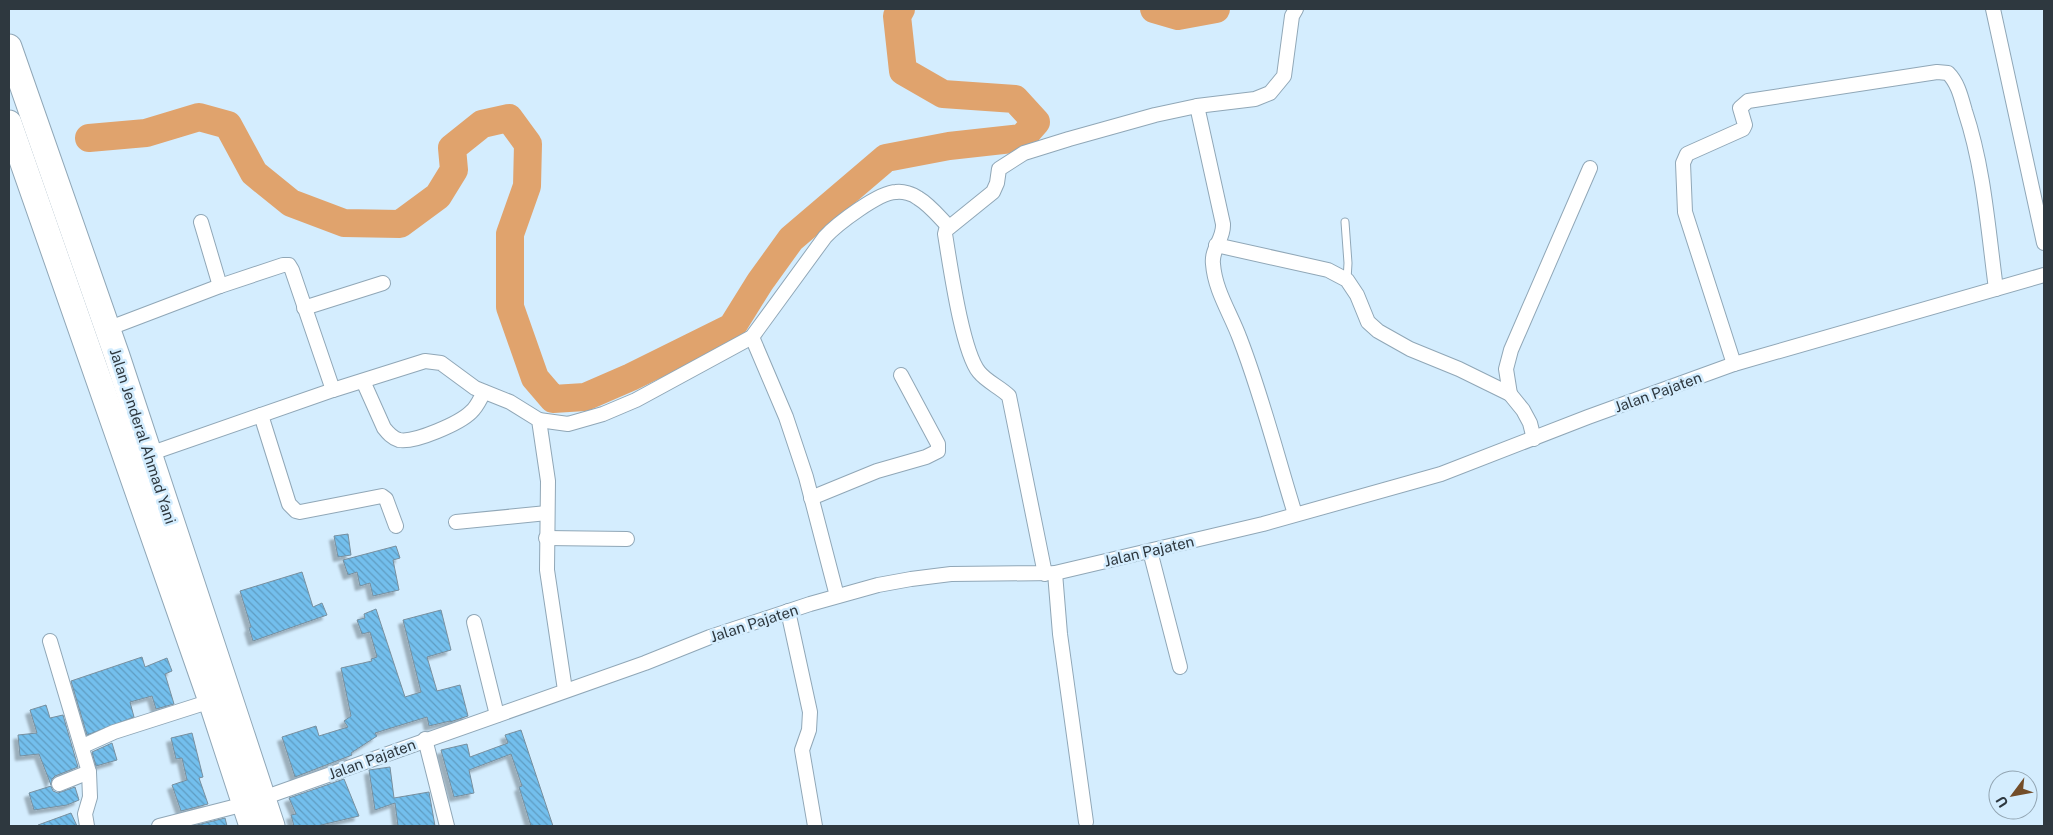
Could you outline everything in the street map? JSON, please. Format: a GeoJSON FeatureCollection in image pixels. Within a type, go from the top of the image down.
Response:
{"type":"FeatureCollection","features":[{"type":"Feature","properties":{"kind":"highway","name":"Jalan Jenderal Ahmad Yani"},"geometry":{"type":"LineString","coordinates":[[9,47],[149,454],[253,809]]}},
{"type":"Feature","properties":{"kind":"highway","name":"Jalan Jenderal Ahmad Yani"},"geometry":{"type":"LineString","coordinates":[[9,123],[210,701],[253,809],[272,826]]}},
{"type":"Feature","properties":{"kind":"street"},"geometry":{"type":"LineString","coordinates":[[1086,822],[1050,573],[1009,396],[979,372],[971,357],[953,281],[945,234],[950,227],[994,192],[999,169],[1024,153],[1155,115],[1197,106],[1255,99],[1270,93],[1284,76],[1292,16],[1296,9]]}},
{"type":"Feature","properties":{"kind":"street"},"geometry":{"type":"LineString","coordinates":[[1994,9],[2044,242]]}},
{"type":"Feature","properties":{"kind":"street"},"geometry":{"type":"LineString","coordinates":[[1734,364],[1685,212],[1683,163],[1686,154],[1738,133],[1743,129],[1745,125],[1740,108],[1748,101],[1937,72],[1948,73],[1958,87],[1972,133],[1982,185],[1996,289]]}},
{"type":"Feature","properties":{"kind":"street"},"geometry":{"type":"LineString","coordinates":[[1197,106],[1214,176],[1223,224],[1223,234],[1216,245],[1212,262],[1224,304],[1240,337],[1295,514]]}},
{"type":"Feature","properties":{"kind":"street"},"geometry":{"type":"LineString","coordinates":[[1510,394],[1506,369],[1511,350],[1590,168]]}},
{"type":"Feature","properties":{"kind":"street"},"geometry":{"type":"LineString","coordinates":[[149,454],[333,390],[425,361],[436,361],[474,388],[510,402],[539,420],[568,424],[603,414],[636,400],[752,337],[825,237],[836,226],[879,198],[896,192],[919,198],[950,227]]}},
{"type":"Feature","properties":{"kind":"street"},"geometry":{"type":"LineString","coordinates":[[201,222],[220,286]]}},
{"type":"Feature","properties":{"kind":"street"},"geometry":{"type":"LineString","coordinates":[[1216,245],[1328,270],[1347,280],[1357,294],[1368,322],[1378,331],[1410,349],[1459,369],[1510,394],[1524,410],[1534,439]]}},
{"type":"Feature","properties":{"kind":"street"},"geometry":{"type":"LineString","coordinates":[[107,329],[220,286],[283,265],[289,265],[333,390]]}},
{"type":"Feature","properties":{"kind":"street","name":"Jalan Pajaten"},"geometry":{"type":"LineString","coordinates":[[159,826],[253,809],[425,739],[645,663],[710,637],[837,596],[911,579],[951,574],[1050,573],[1269,522],[1397,488],[1432,477],[1588,417],[1734,364],[2044,275]]}},
{"type":"Feature","properties":{"kind":"street"},"geometry":{"type":"LineString","coordinates":[[304,308],[383,283]]}},
{"type":"Feature","properties":{"kind":"street"},"geometry":{"type":"LineString","coordinates":[[752,337],[786,417],[811,498],[837,596]]}},
{"type":"Feature","properties":{"kind":"street"},"geometry":{"type":"LineString","coordinates":[[811,498],[938,451],[938,444],[901,375]]}},
{"type":"Feature","properties":{"kind":"street"},"geometry":{"type":"LineString","coordinates":[[363,380],[384,428],[388,434],[401,440],[411,440],[462,419],[472,412],[484,392]]}},
{"type":"Feature","properties":{"kind":"street"},"geometry":{"type":"LineString","coordinates":[[261,415],[289,504],[293,509],[300,512],[382,496],[386,499],[396,526]]}},
{"type":"Feature","properties":{"kind":"street"},"geometry":{"type":"LineString","coordinates":[[539,420],[548,481],[546,538],[550,594],[565,690]]}},
{"type":"Feature","properties":{"kind":"street"},"geometry":{"type":"LineString","coordinates":[[456,522],[547,513]]}},
{"type":"Feature","properties":{"kind":"street"},"geometry":{"type":"LineString","coordinates":[[546,538],[627,540]]}},
{"type":"Feature","properties":{"kind":"street"},"geometry":{"type":"LineString","coordinates":[[1150,551],[1180,667]]}},
{"type":"Feature","properties":{"kind":"street"},"geometry":{"type":"LineString","coordinates":[[788,611],[810,712],[809,730],[802,750],[814,826]]}},
{"type":"Feature","properties":{"kind":"street"},"geometry":{"type":"LineString","coordinates":[[474,622],[497,715]]}},
{"type":"Feature","properties":{"kind":"street"},"geometry":{"type":"LineString","coordinates":[[50,641],[83,746],[89,772],[90,797],[85,814],[87,826]]}},
{"type":"Feature","properties":{"kind":"street"},"geometry":{"type":"LineString","coordinates":[[83,746],[114,732],[210,701]]}},
{"type":"Feature","properties":{"kind":"street"},"geometry":{"type":"LineString","coordinates":[[425,739],[447,826]]}},
{"type":"Feature","properties":{"kind":"street"},"geometry":{"type":"LineString","coordinates":[[59,784],[89,772]]}},
{"type":"Feature","properties":{"kind":"lane"},"geometry":{"type":"LineString","coordinates":[[1345,222],[1348,263],[1347,280]]}},
{"type":"Feature","properties":{"kind":"building"},"geometry":{"type":"Polygon","coordinates":[[[348,534],[351,555],[338,557],[334,536],[348,534]]]}},
{"type":"Feature","properties":{"kind":"building"},"geometry":{"type":"Polygon","coordinates":[[[396,546],[400,558],[393,560],[399,590],[373,596],[370,583],[360,586],[357,572],[348,575],[343,560],[396,546]]]}},
{"type":"Feature","properties":{"kind":"building"},"geometry":{"type":"Polygon","coordinates":[[[302,572],[313,607],[322,603],[327,615],[253,641],[249,628],[251,627],[240,591],[302,572]]]}},
{"type":"Feature","properties":{"kind":"building"},"geometry":{"type":"Polygon","coordinates":[[[376,609],[405,697],[421,692],[403,620],[441,610],[451,650],[427,657],[437,691],[460,685],[468,716],[429,726],[427,717],[375,733],[377,736],[351,753],[352,755],[295,777],[282,737],[316,726],[319,736],[348,727],[344,721],[351,716],[341,668],[372,661],[371,659],[377,657],[370,632],[362,634],[357,620],[365,618],[364,614],[376,609]]]}},
{"type":"Feature","properties":{"kind":"building"},"geometry":{"type":"Polygon","coordinates":[[[142,657],[145,667],[167,658],[172,671],[165,674],[174,704],[156,709],[152,696],[130,702],[134,717],[87,735],[71,681],[142,657]]]}},
{"type":"Feature","properties":{"kind":"building"},"geometry":{"type":"Polygon","coordinates":[[[46,705],[50,718],[63,715],[78,767],[55,776],[52,779],[51,785],[39,754],[20,756],[18,735],[37,733],[30,710],[46,705]]]}},
{"type":"Feature","properties":{"kind":"building"},"geometry":{"type":"Polygon","coordinates":[[[521,730],[553,826],[531,826],[519,787],[522,786],[511,754],[469,770],[474,793],[454,797],[441,750],[467,744],[470,757],[508,743],[505,735],[521,730]]]}},
{"type":"Feature","properties":{"kind":"building"},"geometry":{"type":"Polygon","coordinates":[[[192,733],[203,777],[199,778],[208,804],[181,811],[172,785],[187,780],[182,758],[176,759],[171,738],[192,733]]]}},
{"type":"Feature","properties":{"kind":"building"},"geometry":{"type":"Polygon","coordinates":[[[112,743],[117,760],[96,766],[92,752],[112,743]]]}},
{"type":"Feature","properties":{"kind":"building"},"geometry":{"type":"Polygon","coordinates":[[[390,767],[394,798],[429,792],[435,826],[398,826],[395,803],[375,810],[369,770],[390,767]]]}},
{"type":"Feature","properties":{"kind":"building"},"geometry":{"type":"Polygon","coordinates":[[[344,779],[359,816],[317,826],[294,826],[291,815],[296,814],[289,798],[344,779]]]}},
{"type":"Feature","properties":{"kind":"building"},"geometry":{"type":"Polygon","coordinates":[[[51,786],[53,791],[58,793],[75,787],[79,800],[67,805],[34,810],[29,793],[51,786]]]}},
{"type":"Feature","properties":{"kind":"building"},"geometry":{"type":"Polygon","coordinates":[[[71,813],[77,826],[38,826],[38,825],[71,813]]]}},
{"type":"Feature","properties":{"kind":"building"},"geometry":{"type":"Polygon","coordinates":[[[225,818],[227,826],[193,826],[225,818]]]}},
{"type":"Feature","properties":{"kind":"waterway"},"geometry":{"type":"LineString","coordinates":[[89,138],[146,133],[199,117],[228,125],[254,173],[291,203],[344,223],[400,224],[438,196],[454,170],[452,148],[482,124],[509,118],[528,144],[527,186],[510,234],[510,307],[535,378],[553,399],[585,397],[631,377],[732,327],[760,282],[791,239],[886,158],[949,146],[1022,138],[1036,122],[1015,99],[943,94],[903,71],[897,16],[901,9]]}},
{"type":"Feature","properties":{"kind":"waterway"},"geometry":{"type":"LineString","coordinates":[[1154,9],[1178,16],[1216,9]]}}]}
